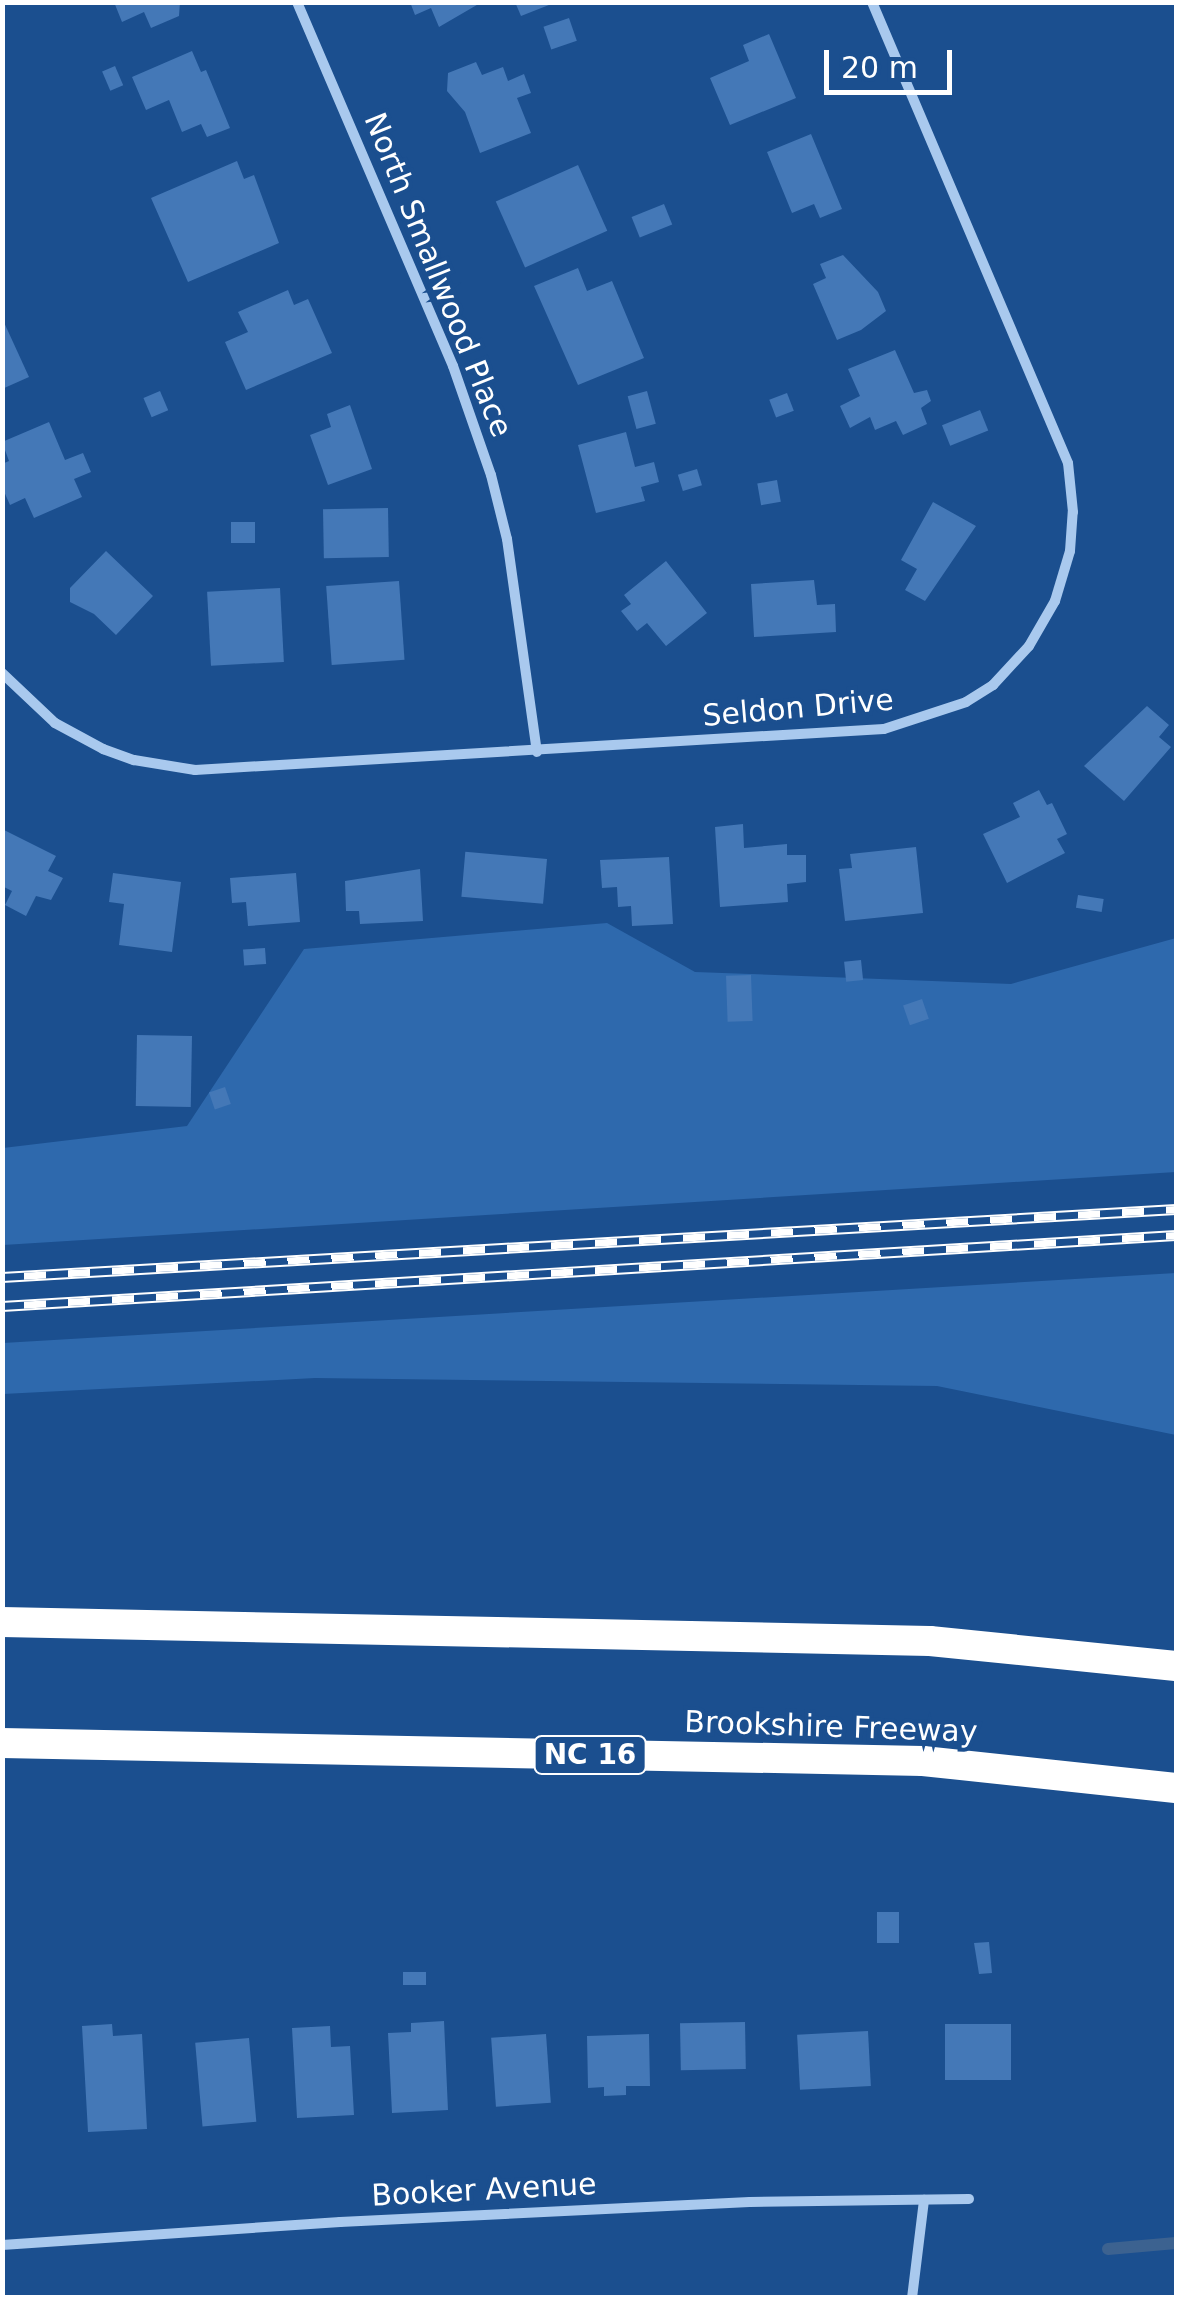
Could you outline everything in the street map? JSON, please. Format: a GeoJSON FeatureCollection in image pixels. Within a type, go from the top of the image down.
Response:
{"type":"FeatureCollection","features":[{"type":"Feature","properties":{"kind":"highway"},"geometry":{"type":"LineString","coordinates":[[2,1622],[930,1641],[1176,1666]]}},
{"type":"Feature","properties":{"kind":"highway","name":"Brookshire Freeway"},"geometry":{"type":"LineString","coordinates":[[2,1743],[923,1762],[1176,1788]]}},
{"type":"Feature","properties":{"kind":"street","name":"North Smallwood Place"},"geometry":{"type":"LineString","coordinates":[[297,2],[453,366],[491,475],[507,539],[537,752]]}},
{"type":"Feature","properties":{"kind":"street","name":"Seldon Drive"},"geometry":{"type":"LineString","coordinates":[[2,672],[55,723],[103,749],[134,760],[195,770],[884,729],[912,723],[994,686],[1029,646],[1055,601],[1070,552],[1074,512],[1068,463],[872,2]]}},
{"type":"Feature","properties":{"kind":"street","name":"Booker Avenue"},"geometry":{"type":"LineString","coordinates":[[2,2245],[399,2219],[750,2202],[970,2199]]}},
{"type":"Feature","properties":{"kind":"street"},"geometry":{"type":"LineString","coordinates":[[912,2298],[924,2200]]}},
{"type":"Feature","properties":{"kind":"shaded area"},"geometry":{"type":"Polygon","coordinates":[[[607,923],[695,972],[1011,984],[1176,938],[1176,1172],[3,1245],[3,1148],[187,1126],[304,949],[607,923]]]}},
{"type":"Feature","properties":{"kind":"shaded area"},"geometry":{"type":"Polygon","coordinates":[[[1176,1273],[1176,1435],[937,1386],[315,1378],[3,1394],[3,1343],[1176,1273]]]}},
{"type":"Feature","properties":{"kind":"building"},"geometry":{"type":"Polygon","coordinates":[[[114,2],[180,2],[179,16],[151,28],[144,12],[122,22],[114,2]]]}},
{"type":"Feature","properties":{"kind":"building"},"geometry":{"type":"Polygon","coordinates":[[[410,2],[482,2],[439,27],[431,8],[415,15],[410,2]]]}},
{"type":"Feature","properties":{"kind":"building"},"geometry":{"type":"Polygon","coordinates":[[[515,2],[554,2],[554,3],[521,16],[515,2]]]}},
{"type":"Feature","properties":{"kind":"building"},"geometry":{"type":"Polygon","coordinates":[[[569,18],[577,41],[551,49],[543,27],[569,18]]]}},
{"type":"Feature","properties":{"kind":"building"},"geometry":{"type":"Polygon","coordinates":[[[769,34],[796,98],[730,125],[710,78],[749,61],[743,45],[769,34]]]}},
{"type":"Feature","properties":{"kind":"building"},"geometry":{"type":"Polygon","coordinates":[[[192,51],[201,72],[206,70],[230,128],[207,137],[201,124],[182,132],[169,100],[146,110],[132,77],[192,51]]]}},
{"type":"Feature","properties":{"kind":"building"},"geometry":{"type":"Polygon","coordinates":[[[476,62],[482,75],[503,67],[508,81],[524,74],[531,93],[517,98],[531,133],[480,153],[465,112],[447,91],[448,73],[476,62]]]}},
{"type":"Feature","properties":{"kind":"building"},"geometry":{"type":"Polygon","coordinates":[[[115,66],[123,85],[110,91],[102,71],[115,66]]]}},
{"type":"Feature","properties":{"kind":"building"},"geometry":{"type":"Polygon","coordinates":[[[811,134],[842,209],[820,218],[814,204],[792,213],[767,152],[811,134]]]}},
{"type":"Feature","properties":{"kind":"building"},"geometry":{"type":"Polygon","coordinates":[[[237,161],[244,179],[254,175],[279,243],[188,282],[151,198],[237,161]]]}},
{"type":"Feature","properties":{"kind":"building"},"geometry":{"type":"Polygon","coordinates":[[[578,165],[607,231],[525,267],[496,202],[578,165]]]}},
{"type":"Feature","properties":{"kind":"building"},"geometry":{"type":"Polygon","coordinates":[[[664,204],[672,224],[640,238],[632,217],[664,204]]]}},
{"type":"Feature","properties":{"kind":"building"},"geometry":{"type":"Polygon","coordinates":[[[843,255],[878,292],[886,311],[861,330],[837,340],[813,284],[826,278],[820,264],[843,255]]]}},
{"type":"Feature","properties":{"kind":"building"},"geometry":{"type":"Polygon","coordinates":[[[578,268],[587,291],[612,281],[644,358],[578,385],[534,286],[578,268]]]}},
{"type":"Feature","properties":{"kind":"building"},"geometry":{"type":"Polygon","coordinates":[[[288,290],[294,305],[308,299],[332,353],[246,390],[225,342],[248,332],[238,312],[288,290]]]}},
{"type":"Feature","properties":{"kind":"building"},"geometry":{"type":"Polygon","coordinates":[[[2,318],[29,377],[2,389],[2,318]]]}},
{"type":"Feature","properties":{"kind":"building"},"geometry":{"type":"Polygon","coordinates":[[[895,350],[914,393],[927,390],[931,401],[921,408],[927,424],[903,435],[896,421],[875,430],[870,417],[850,428],[840,406],[860,396],[848,369],[895,350]]]}},
{"type":"Feature","properties":{"kind":"building"},"geometry":{"type":"Polygon","coordinates":[[[160,391],[168,410],[152,417],[143,398],[160,391]]]}},
{"type":"Feature","properties":{"kind":"building"},"geometry":{"type":"Polygon","coordinates":[[[647,391],[656,424],[636,429],[628,396],[647,391]]]}},
{"type":"Feature","properties":{"kind":"building"},"geometry":{"type":"Polygon","coordinates":[[[787,393],[794,411],[776,418],[769,400],[787,393]]]}},
{"type":"Feature","properties":{"kind":"building"},"geometry":{"type":"Polygon","coordinates":[[[350,405],[372,469],[328,485],[310,435],[331,427],[327,414],[350,405]]]}},
{"type":"Feature","properties":{"kind":"building"},"geometry":{"type":"Polygon","coordinates":[[[980,410],[988,430],[950,446],[942,425],[980,410]]]}},
{"type":"Feature","properties":{"kind":"building"},"geometry":{"type":"Polygon","coordinates":[[[49,422],[65,460],[83,453],[91,472],[74,479],[82,497],[34,518],[25,498],[10,505],[2,487],[2,464],[9,461],[2,442],[49,422]]]}},
{"type":"Feature","properties":{"kind":"building"},"geometry":{"type":"Polygon","coordinates":[[[626,432],[635,467],[654,462],[659,482],[641,487],[645,501],[596,513],[578,445],[626,432]]]}},
{"type":"Feature","properties":{"kind":"building"},"geometry":{"type":"Polygon","coordinates":[[[697,469],[702,485],[683,491],[678,475],[697,469]]]}},
{"type":"Feature","properties":{"kind":"building"},"geometry":{"type":"Polygon","coordinates":[[[777,480],[781,502],[761,505],[757,483],[777,480]]]}},
{"type":"Feature","properties":{"kind":"building"},"geometry":{"type":"Polygon","coordinates":[[[933,502],[976,526],[925,601],[905,590],[917,569],[901,560],[933,502]]]}},
{"type":"Feature","properties":{"kind":"building"},"geometry":{"type":"Polygon","coordinates":[[[388,508],[389,557],[324,558],[323,509],[388,508]]]}},
{"type":"Feature","properties":{"kind":"building"},"geometry":{"type":"Polygon","coordinates":[[[231,522],[255,522],[255,543],[231,543],[231,522]]]}},
{"type":"Feature","properties":{"kind":"building"},"geometry":{"type":"Polygon","coordinates":[[[106,551],[153,596],[116,635],[94,614],[70,602],[70,588],[106,551]]]}},
{"type":"Feature","properties":{"kind":"building"},"geometry":{"type":"Polygon","coordinates":[[[666,561],[707,613],[666,646],[647,623],[637,631],[621,611],[631,604],[624,595],[666,561]]]}},
{"type":"Feature","properties":{"kind":"building"},"geometry":{"type":"Polygon","coordinates":[[[814,580],[817,605],[835,604],[836,632],[754,637],[751,584],[814,580]]]}},
{"type":"Feature","properties":{"kind":"building"},"geometry":{"type":"Polygon","coordinates":[[[399,581],[405,660],[332,665],[326,586],[399,581]]]}},
{"type":"Feature","properties":{"kind":"building"},"geometry":{"type":"Polygon","coordinates":[[[280,588],[284,662],[211,666],[207,592],[280,588]]]}},
{"type":"Feature","properties":{"kind":"building"},"geometry":{"type":"Polygon","coordinates":[[[1147,706],[1169,725],[1159,737],[1171,747],[1124,801],[1084,766],[1147,706]]]}},
{"type":"Feature","properties":{"kind":"building"},"geometry":{"type":"Polygon","coordinates":[[[1039,790],[1047,805],[1052,803],[1067,834],[1057,839],[1065,853],[1007,883],[983,834],[1020,817],[1013,803],[1039,790]]]}},
{"type":"Feature","properties":{"kind":"building"},"geometry":{"type":"Polygon","coordinates":[[[743,824],[744,848],[787,844],[787,855],[806,855],[806,882],[787,884],[788,902],[720,907],[715,827],[743,824]]]}},
{"type":"Feature","properties":{"kind":"building"},"geometry":{"type":"Polygon","coordinates":[[[2,829],[56,856],[48,871],[63,878],[51,900],[36,896],[26,916],[5,905],[12,891],[2,886],[2,829]]]}},
{"type":"Feature","properties":{"kind":"building"},"geometry":{"type":"Polygon","coordinates":[[[916,847],[923,913],[845,921],[839,869],[852,868],[850,854],[916,847]]]}},
{"type":"Feature","properties":{"kind":"building"},"geometry":{"type":"Polygon","coordinates":[[[465,852],[547,859],[543,904],[461,897],[465,852]]]}},
{"type":"Feature","properties":{"kind":"building"},"geometry":{"type":"Polygon","coordinates":[[[669,857],[673,924],[632,926],[631,906],[618,907],[617,887],[602,888],[600,860],[669,857]]]}},
{"type":"Feature","properties":{"kind":"building"},"geometry":{"type":"Polygon","coordinates":[[[420,869],[423,921],[360,924],[359,911],[346,911],[345,881],[420,869]]]}},
{"type":"Feature","properties":{"kind":"building"},"geometry":{"type":"Polygon","coordinates":[[[113,873],[181,882],[172,952],[119,945],[124,904],[109,902],[113,873]]]}},
{"type":"Feature","properties":{"kind":"building"},"geometry":{"type":"Polygon","coordinates":[[[296,873],[300,922],[248,926],[246,902],[232,903],[230,878],[296,873]]]}},
{"type":"Feature","properties":{"kind":"building"},"geometry":{"type":"Polygon","coordinates":[[[1078,895],[1104,899],[1102,912],[1076,908],[1078,895]]]}},
{"type":"Feature","properties":{"kind":"building"},"geometry":{"type":"Polygon","coordinates":[[[265,948],[266,964],[244,965],[243,950],[265,948]]]}},
{"type":"Feature","properties":{"kind":"building"},"geometry":{"type":"Polygon","coordinates":[[[861,960],[863,980],[846,982],[844,962],[861,960]]]}},
{"type":"Feature","properties":{"kind":"building"},"geometry":{"type":"Polygon","coordinates":[[[751,975],[753,1021],[728,1022],[726,976],[751,975]]]}},
{"type":"Feature","properties":{"kind":"building"},"geometry":{"type":"Polygon","coordinates":[[[922,999],[929,1019],[910,1025],[903,1006],[922,999]]]}},
{"type":"Feature","properties":{"kind":"building"},"geometry":{"type":"Polygon","coordinates":[[[137,1035],[192,1036],[191,1107],[136,1106],[137,1035]]]}},
{"type":"Feature","properties":{"kind":"building"},"geometry":{"type":"Polygon","coordinates":[[[225,1087],[231,1104],[215,1110],[209,1093],[225,1087]]]}},
{"type":"Feature","properties":{"kind":"building"},"geometry":{"type":"Polygon","coordinates":[[[877,1912],[899,1912],[899,1943],[877,1943],[877,1912]]]}},
{"type":"Feature","properties":{"kind":"building"},"geometry":{"type":"Polygon","coordinates":[[[989,1942],[992,1973],[979,1974],[974,1943],[989,1942]]]}},
{"type":"Feature","properties":{"kind":"building"},"geometry":{"type":"Polygon","coordinates":[[[403,1972],[426,1972],[426,1985],[403,1985],[403,1972]]]}},
{"type":"Feature","properties":{"kind":"building"},"geometry":{"type":"Polygon","coordinates":[[[444,2021],[448,2110],[392,2113],[388,2033],[411,2032],[411,2023],[444,2021]]]}},
{"type":"Feature","properties":{"kind":"building"},"geometry":{"type":"Polygon","coordinates":[[[745,2022],[746,2069],[681,2070],[680,2023],[745,2022]]]}},
{"type":"Feature","properties":{"kind":"building"},"geometry":{"type":"Polygon","coordinates":[[[112,2024],[113,2036],[142,2034],[147,2129],[88,2132],[82,2026],[112,2024]]]}},
{"type":"Feature","properties":{"kind":"building"},"geometry":{"type":"Polygon","coordinates":[[[945,2024],[1011,2024],[1011,2080],[945,2080],[945,2024]]]}},
{"type":"Feature","properties":{"kind":"building"},"geometry":{"type":"Polygon","coordinates":[[[330,2026],[331,2047],[350,2046],[354,2115],[297,2118],[292,2028],[330,2026]]]}},
{"type":"Feature","properties":{"kind":"building"},"geometry":{"type":"Polygon","coordinates":[[[868,2031],[871,2086],[800,2090],[797,2035],[868,2031]]]}},
{"type":"Feature","properties":{"kind":"building"},"geometry":{"type":"Polygon","coordinates":[[[546,2034],[551,2103],[496,2107],[491,2038],[546,2034]]]}},
{"type":"Feature","properties":{"kind":"building"},"geometry":{"type":"Polygon","coordinates":[[[649,2034],[650,2086],[626,2086],[626,2095],[604,2096],[604,2087],[588,2088],[587,2036],[649,2034]]]}},
{"type":"Feature","properties":{"kind":"building"},"geometry":{"type":"Polygon","coordinates":[[[249,2038],[256,2122],[203,2126],[195,2043],[249,2038]]]}},
{"type":"Feature","properties":{"kind":"waterway"},"geometry":{"type":"LineString","coordinates":[[1108,2249],[1176,2243]]}},
{"type":"Feature","properties":{"kind":"railway"},"geometry":{"type":"LineString","coordinates":[[2,1277],[1176,1209]]}},
{"type":"Feature","properties":{"kind":"railway"},"geometry":{"type":"LineString","coordinates":[[2,1306],[1176,1235]]}}]}
